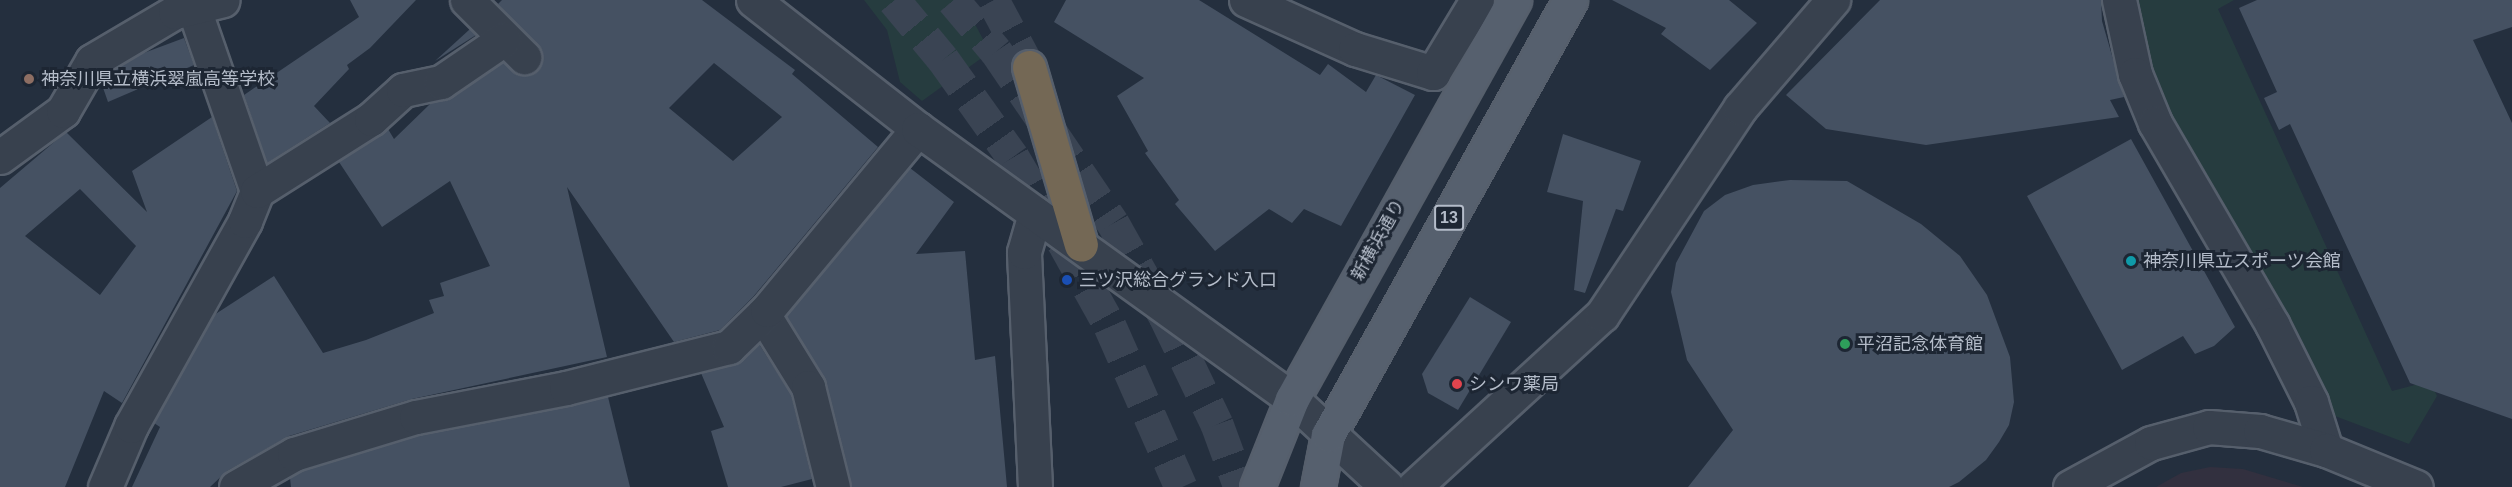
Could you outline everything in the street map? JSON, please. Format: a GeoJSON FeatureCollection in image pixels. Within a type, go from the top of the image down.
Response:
{"type":"FeatureCollection","features":[{"type":"Feature","properties":{"kind":"highway"},"geometry":{"type":"LineString","coordinates":[[1029,67],[1081,245]]}},
{"type":"Feature","properties":{"kind":"main road","name":"新横浜通り"},"geometry":{"type":"LineString","coordinates":[[1257,487],[1292,399],[1514,0]]}},
{"type":"Feature","properties":{"kind":"main road","name":"13"},"geometry":{"type":"LineString","coordinates":[[1318,487],[1328,435],[1570,0]]}},
{"type":"Feature","properties":{"kind":"street"},"geometry":{"type":"LineString","coordinates":[[105,487],[131,426],[245,221],[257,191],[370,119],[403,90],[441,82],[514,48],[467,0]]}},
{"type":"Feature","properties":{"kind":"street"},"geometry":{"type":"LineString","coordinates":[[753,0],[918,129],[1292,399],[1328,435],[1387,487]]}},
{"type":"Feature","properties":{"kind":"street"},"geometry":{"type":"LineString","coordinates":[[1261,2],[1355,49],[1433,74],[1477,0]]}},
{"type":"Feature","properties":{"kind":"street"},"geometry":{"type":"LineString","coordinates":[[1413,487],[1602,315],[1740,108],[1833,0]]}},
{"type":"Feature","properties":{"kind":"street"},"geometry":{"type":"LineString","coordinates":[[2120,0],[2135,74],[2155,123],[2272,324],[2311,402],[2326,450]]}},
{"type":"Feature","properties":{"kind":"street"},"geometry":{"type":"LineString","coordinates":[[0,157],[63,111],[92,61],[175,12],[208,5],[257,191]]}},
{"type":"Feature","properties":{"kind":"street"},"geometry":{"type":"LineString","coordinates":[[236,487],[294,454],[416,417],[566,388],[729,347],[763,314],[918,129]]}},
{"type":"Feature","properties":{"kind":"street"},"geometry":{"type":"LineString","coordinates":[[1035,214],[1024,252],[1035,487]]}},
{"type":"Feature","properties":{"kind":"street"},"geometry":{"type":"LineString","coordinates":[[763,314],[808,387],[833,487]]}},
{"type":"Feature","properties":{"kind":"street"},"geometry":{"type":"LineString","coordinates":[[2070,487],[2151,442],[2209,426],[2260,431],[2326,450],[2416,487]]}},
{"type":"Feature","properties":{"kind":"shaded area"},"geometry":{"type":"Polygon","coordinates":[[[2210,467],[2243,469],[2303,487],[2156,487],[2181,473],[2210,467]]]}},
{"type":"Feature","properties":{"kind":"green space"},"geometry":{"type":"Polygon","coordinates":[[[864,0],[962,0],[990,52],[922,101],[900,82],[887,30],[864,0]]]}},
{"type":"Feature","properties":{"kind":"green space"},"geometry":{"type":"Polygon","coordinates":[[[2130,0],[2234,0],[2218,9],[2392,391],[2430,381],[2437,396],[2409,444],[2327,413],[2144,79],[2130,0]]]}},
{"type":"Feature","properties":{"kind":"building"},"geometry":{"type":"Polygon","coordinates":[[[350,0],[416,0],[370,48],[347,65],[349,69],[314,106],[330,123],[267,163],[244,95],[359,17],[350,0]]]}},
{"type":"Feature","properties":{"kind":"building"},"geometry":{"type":"Polygon","coordinates":[[[502,0],[702,0],[795,70],[792,74],[878,147],[753,297],[720,330],[674,342],[567,187],[607,357],[412,399],[289,436],[227,471],[210,487],[132,487],[160,427],[154,423],[214,315],[274,276],[323,353],[366,340],[434,313],[429,300],[444,296],[440,283],[490,266],[450,181],[382,227],[339,162],[388,129],[394,139],[430,104],[452,97],[503,62],[520,75],[537,71],[542,52],[498,4],[502,0]],[[714,63],[669,108],[733,161],[782,117],[714,63]]]}},
{"type":"Feature","properties":{"kind":"building"},"geometry":{"type":"Polygon","coordinates":[[[1066,0],[1199,0],[1320,75],[1328,64],[1366,92],[1376,75],[1415,95],[1341,226],[1304,209],[1292,223],[1269,209],[1215,251],[1175,204],[1179,200],[1145,153],[1148,151],[1117,96],[1144,78],[1054,22],[1066,0]]]}},
{"type":"Feature","properties":{"kind":"building"},"geometry":{"type":"Polygon","coordinates":[[[1612,0],[1729,0],[1757,23],[1710,70],[1661,34],[1666,28],[1612,0]]]}},
{"type":"Feature","properties":{"kind":"building"},"geometry":{"type":"Polygon","coordinates":[[[1880,0],[2101,0],[2102,21],[2124,97],[2110,100],[2119,117],[1926,145],[1826,129],[1786,95],[1880,0]]]}},
{"type":"Feature","properties":{"kind":"building"},"geometry":{"type":"Polygon","coordinates":[[[2257,0],[2512,0],[2512,27],[2473,40],[2512,123],[2512,419],[2410,383],[2290,124],[2279,130],[2264,98],[2277,92],[2239,8],[2257,0]]]}},
{"type":"Feature","properties":{"kind":"building"},"geometry":{"type":"Polygon","coordinates":[[[470,29],[476,35],[435,61],[470,29]]]}},
{"type":"Feature","properties":{"kind":"building"},"geometry":{"type":"Polygon","coordinates":[[[184,38],[194,65],[108,102],[101,82],[106,75],[141,54],[184,38]]]}},
{"type":"Feature","properties":{"kind":"building"},"geometry":{"type":"Polygon","coordinates":[[[212,117],[237,191],[122,403],[104,391],[65,487],[0,487],[0,188],[66,132],[147,212],[132,171],[212,117]],[[80,189],[25,236],[100,295],[136,246],[80,189]]]}},
{"type":"Feature","properties":{"kind":"building"},"geometry":{"type":"Polygon","coordinates":[[[1563,134],[1641,161],[1623,211],[1616,209],[1585,293],[1574,290],[1583,201],[1547,192],[1563,134]]]}},
{"type":"Feature","properties":{"kind":"building","name":"神奈川県立スポーツ会館"},"geometry":{"type":"Polygon","coordinates":[[[2131,139],[2235,327],[2214,346],[2195,354],[2183,336],[2122,370],[2027,196],[2131,139]]]}},
{"type":"Feature","properties":{"kind":"building"},"geometry":{"type":"Polygon","coordinates":[[[910,168],[954,202],[916,254],[965,251],[975,360],[995,356],[1007,487],[851,487],[826,382],[786,316],[910,168]]]}},
{"type":"Feature","properties":{"kind":"building","name":"平沼記念体育館"},"geometry":{"type":"Polygon","coordinates":[[[1790,180],[1847,181],[1921,224],[1960,256],[1987,295],[2010,357],[2014,402],[2009,425],[1999,442],[1986,460],[1959,482],[1949,487],[1688,487],[1733,430],[1687,360],[1671,292],[1676,263],[1704,211],[1725,195],[1753,185],[1790,180]]]}},
{"type":"Feature","properties":{"kind":"building"},"geometry":{"type":"Polygon","coordinates":[[[1470,297],[1511,322],[1458,410],[1428,393],[1422,374],[1470,297]]]}},
{"type":"Feature","properties":{"kind":"building"},"geometry":{"type":"Polygon","coordinates":[[[759,344],[791,394],[812,479],[781,487],[728,487],[711,431],[724,427],[701,373],[734,365],[759,344]]]}},
{"type":"Feature","properties":{"kind":"building"},"geometry":{"type":"Polygon","coordinates":[[[608,397],[630,487],[291,487],[290,478],[301,471],[421,435],[608,397]]]}},
{"type":"Feature","properties":{"kind":"tunnel"},"geometry":{"type":"LineString","coordinates":[[894,0],[943,59],[1013,157],[1065,245],[1110,326],[1181,487]]}},
{"type":"Feature","properties":{"kind":"tunnel"},"geometry":{"type":"LineString","coordinates":[[953,0],[996,51],[1113,223],[1165,316],[1217,424],[1240,487]]}},
{"type":"Feature","properties":{"kind":"tunnel"},"geometry":{"type":"LineString","coordinates":[[993,0],[1029,67]]}},
{"type":"Feature","properties":{"kind":"place","name":"神奈川県立横浜翠嵐高等学校"},"geometry":{"type":"Point","coordinates":[29,79]}},
{"type":"Feature","properties":{"kind":"place","name":"神奈川県立スポーツ会館"},"geometry":{"type":"Point","coordinates":[2131,261]}},
{"type":"Feature","properties":{"kind":"place","name":"三ツ沢総合グランド入口"},"geometry":{"type":"Point","coordinates":[1067,280]}},
{"type":"Feature","properties":{"kind":"place","name":"平沼記念体育館"},"geometry":{"type":"Point","coordinates":[1845,344]}},
{"type":"Feature","properties":{"kind":"place","name":"シンワ薬局"},"geometry":{"type":"Point","coordinates":[1457,384]}}]}
